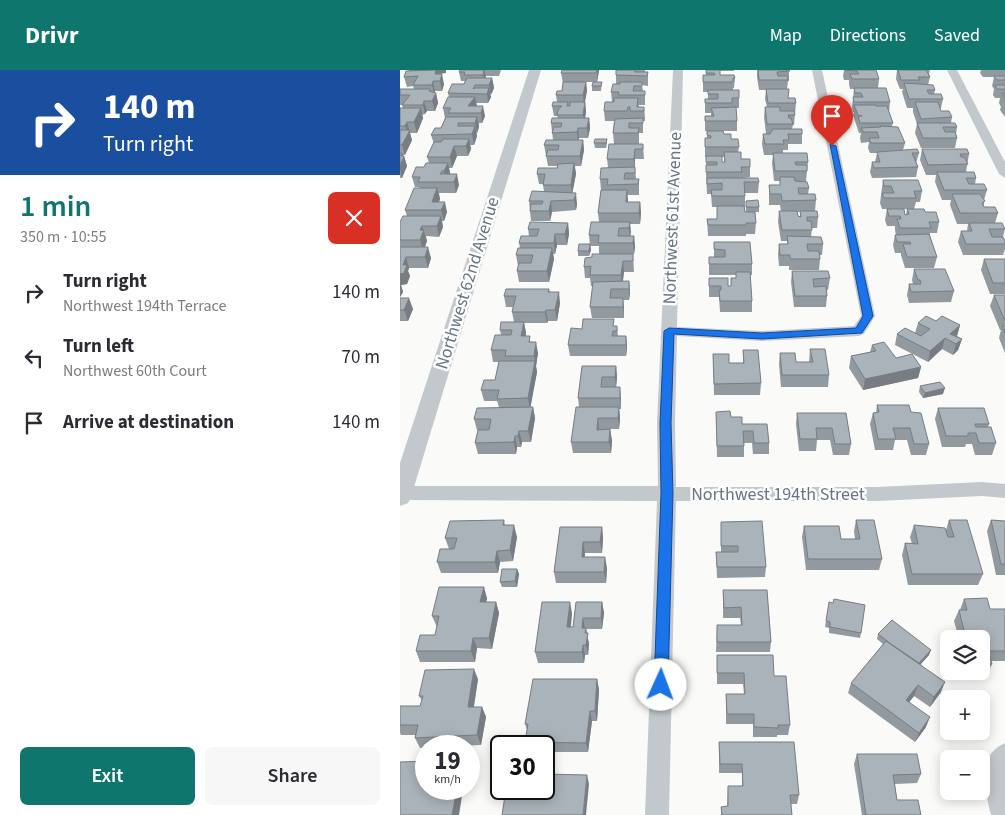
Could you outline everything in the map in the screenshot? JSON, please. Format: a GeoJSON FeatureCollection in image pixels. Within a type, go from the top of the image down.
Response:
{"type":"FeatureCollection","features":[{"type":"Feature","properties":{"kind":"street","name":"Northwest 62nd Avenue"},"geometry":{"type":"LineString","coordinates":[[400,494],[534,70]]}},
{"type":"Feature","properties":{"kind":"street","name":"Northwest 61st Avenue"},"geometry":{"type":"LineString","coordinates":[[657,815],[667,493],[666,423],[678,70]]}},
{"type":"Feature","properties":{"kind":"street"},"geometry":{"type":"LineString","coordinates":[[669,331],[762,336],[859,331],[868,316],[817,70]]}},
{"type":"Feature","properties":{"kind":"street"},"geometry":{"type":"LineString","coordinates":[[952,70],[1005,174]]}},
{"type":"Feature","properties":{"kind":"street","name":"Northwest 194th Street"},"geometry":{"type":"LineString","coordinates":[[400,494],[878,494],[982,489],[1005,491]]}},
{"type":"Feature","properties":{"kind":"street"},"geometry":{"type":"LineString","coordinates":[[1003,815],[997,791],[996,767],[1005,754]]}},
{"type":"Feature","properties":{"kind":"building"},"geometry":{"type":"Polygon","coordinates":[[[436,70],[435,74],[442,74],[440,81],[433,81],[432,85],[413,85],[418,76],[404,77],[406,71],[436,70]]]}},
{"type":"Feature","properties":{"kind":"building"},"geometry":{"type":"Polygon","coordinates":[[[460,70],[484,70],[483,75],[464,75],[465,72],[459,72],[460,70]]]}},
{"type":"Feature","properties":{"kind":"building"},"geometry":{"type":"Polygon","coordinates":[[[562,70],[597,70],[596,73],[561,73],[562,70]]]}},
{"type":"Feature","properties":{"kind":"building"},"geometry":{"type":"Polygon","coordinates":[[[616,70],[648,72],[647,76],[616,75],[616,70]]]}},
{"type":"Feature","properties":{"kind":"building"},"geometry":{"type":"Polygon","coordinates":[[[706,70],[720,70],[720,75],[734,75],[735,78],[733,78],[733,82],[703,82],[703,75],[715,75],[714,73],[706,73],[706,70]]]}},
{"type":"Feature","properties":{"kind":"building"},"geometry":{"type":"Polygon","coordinates":[[[758,70],[790,71],[777,72],[778,76],[787,76],[788,80],[759,80],[758,70]]]}},
{"type":"Feature","properties":{"kind":"building"},"geometry":{"type":"Polygon","coordinates":[[[845,70],[876,70],[879,79],[852,79],[850,74],[859,74],[857,71],[845,70]]]}},
{"type":"Feature","properties":{"kind":"building"},"geometry":{"type":"Polygon","coordinates":[[[898,70],[926,70],[930,77],[918,77],[920,80],[901,80],[898,70]]]}},
{"type":"Feature","properties":{"kind":"building"},"geometry":{"type":"Polygon","coordinates":[[[994,76],[1005,76],[1005,80],[997,80],[994,76]]]}},
{"type":"Feature","properties":{"kind":"building"},"geometry":{"type":"Polygon","coordinates":[[[467,78],[492,78],[489,85],[475,85],[473,89],[489,88],[487,94],[448,93],[452,84],[464,84],[467,78]]]}},
{"type":"Feature","properties":{"kind":"building"},"geometry":{"type":"Polygon","coordinates":[[[563,82],[586,82],[583,95],[556,95],[557,91],[562,91],[563,82]]]}},
{"type":"Feature","properties":{"kind":"building"},"geometry":{"type":"Polygon","coordinates":[[[593,82],[602,82],[601,86],[592,86],[593,82]]]}},
{"type":"Feature","properties":{"kind":"building"},"geometry":{"type":"Polygon","coordinates":[[[620,82],[642,82],[642,86],[634,86],[633,91],[645,91],[645,95],[618,95],[619,92],[611,92],[613,84],[620,84],[620,82]]]}},
{"type":"Feature","properties":{"kind":"building"},"geometry":{"type":"Polygon","coordinates":[[[904,83],[933,85],[935,90],[927,90],[929,94],[941,94],[943,99],[909,99],[904,83]]]}},
{"type":"Feature","properties":{"kind":"building"},"geometry":{"type":"Polygon","coordinates":[[[995,85],[1005,85],[1005,89],[997,89],[995,85]]]}},
{"type":"Feature","properties":{"kind":"building"},"geometry":{"type":"Polygon","coordinates":[[[854,88],[886,88],[890,102],[854,102],[853,97],[863,97],[861,93],[855,93],[854,88]]]}},
{"type":"Feature","properties":{"kind":"building"},"geometry":{"type":"Polygon","coordinates":[[[400,89],[430,89],[429,91],[436,93],[432,101],[424,101],[423,105],[402,105],[410,95],[400,95],[400,89]]]}},
{"type":"Feature","properties":{"kind":"building"},"geometry":{"type":"Polygon","coordinates":[[[766,89],[789,89],[788,98],[795,98],[796,103],[768,103],[766,89]]]}},
{"type":"Feature","properties":{"kind":"building"},"geometry":{"type":"Polygon","coordinates":[[[708,90],[739,90],[739,98],[732,98],[732,103],[705,103],[705,99],[718,99],[718,94],[708,94],[708,90]]]}},
{"type":"Feature","properties":{"kind":"building"},"geometry":{"type":"Polygon","coordinates":[[[448,97],[475,97],[468,106],[483,106],[481,113],[448,113],[451,108],[443,108],[448,97]]]}},
{"type":"Feature","properties":{"kind":"building"},"geometry":{"type":"Polygon","coordinates":[[[614,98],[638,98],[637,107],[644,107],[644,111],[630,111],[630,107],[628,107],[627,111],[604,111],[605,102],[614,102],[614,98]]]}},
{"type":"Feature","properties":{"kind":"building"},"geometry":{"type":"Polygon","coordinates":[[[553,102],[568,102],[567,106],[570,106],[570,102],[585,102],[583,115],[557,115],[558,110],[562,106],[552,106],[553,102]]]}},
{"type":"Feature","properties":{"kind":"building"},"geometry":{"type":"Polygon","coordinates":[[[915,102],[938,102],[941,111],[949,111],[952,117],[921,119],[915,102]]]}},
{"type":"Feature","properties":{"kind":"building"},"geometry":{"type":"Polygon","coordinates":[[[854,105],[887,106],[893,123],[860,123],[858,116],[862,116],[858,115],[854,105]]]}},
{"type":"Feature","properties":{"kind":"building"},"geometry":{"type":"Polygon","coordinates":[[[736,107],[737,121],[705,121],[705,116],[714,116],[711,108],[736,107]]]}},
{"type":"Feature","properties":{"kind":"building"},"geometry":{"type":"Polygon","coordinates":[[[765,107],[780,107],[780,111],[794,111],[795,115],[788,115],[793,124],[767,124],[765,107]]]}},
{"type":"Feature","properties":{"kind":"building"},"geometry":{"type":"Polygon","coordinates":[[[400,108],[421,108],[414,122],[407,122],[405,126],[400,126],[400,108]]]}},
{"type":"Feature","properties":{"kind":"building"},"geometry":{"type":"Polygon","coordinates":[[[446,117],[477,117],[475,123],[458,123],[458,126],[475,126],[472,134],[431,135],[435,128],[441,128],[446,117]]]}},
{"type":"Feature","properties":{"kind":"building"},"geometry":{"type":"Polygon","coordinates":[[[552,118],[589,118],[587,128],[578,128],[577,132],[552,133],[554,127],[561,127],[562,123],[551,123],[552,118]]]}},
{"type":"Feature","properties":{"kind":"building"},"geometry":{"type":"Polygon","coordinates":[[[643,118],[643,123],[629,123],[629,128],[639,128],[638,133],[613,133],[615,119],[643,118]]]}},
{"type":"Feature","properties":{"kind":"building"},"geometry":{"type":"Polygon","coordinates":[[[917,123],[955,123],[957,127],[943,127],[945,132],[955,132],[957,138],[923,138],[917,123]]]}},
{"type":"Feature","properties":{"kind":"building"},"geometry":{"type":"Polygon","coordinates":[[[898,127],[905,143],[871,143],[869,138],[879,138],[877,132],[863,132],[861,128],[898,127]]]}},
{"type":"Feature","properties":{"kind":"building"},"geometry":{"type":"Polygon","coordinates":[[[773,129],[802,129],[802,134],[788,134],[789,140],[783,140],[784,144],[765,144],[763,134],[770,134],[773,129]]]}},
{"type":"Feature","properties":{"kind":"building"},"geometry":{"type":"Polygon","coordinates":[[[400,130],[410,130],[402,145],[400,145],[400,130]]]}},
{"type":"Feature","properties":{"kind":"building"},"geometry":{"type":"Polygon","coordinates":[[[707,131],[723,131],[724,134],[731,134],[731,139],[738,139],[739,147],[705,147],[705,138],[711,138],[711,136],[707,135],[707,131]]]}},
{"type":"Feature","properties":{"kind":"building"},"geometry":{"type":"Polygon","coordinates":[[[443,139],[469,139],[466,146],[454,146],[450,157],[427,157],[434,142],[441,142],[443,139]]]}},
{"type":"Feature","properties":{"kind":"building"},"geometry":{"type":"Polygon","coordinates":[[[595,139],[607,139],[606,143],[594,143],[595,139]]]}},
{"type":"Feature","properties":{"kind":"building"},"geometry":{"type":"Polygon","coordinates":[[[546,140],[583,140],[580,156],[546,156],[548,150],[558,150],[559,145],[544,145],[546,140]]]}},
{"type":"Feature","properties":{"kind":"building"},"geometry":{"type":"Polygon","coordinates":[[[609,144],[643,144],[643,149],[635,149],[634,159],[607,159],[609,144]]]}},
{"type":"Feature","properties":{"kind":"building"},"geometry":{"type":"Polygon","coordinates":[[[917,149],[919,153],[912,153],[918,167],[874,168],[872,162],[880,162],[877,152],[917,149]]]}},
{"type":"Feature","properties":{"kind":"building"},"geometry":{"type":"Polygon","coordinates":[[[922,149],[967,149],[969,154],[960,154],[968,164],[928,165],[922,149]]]}},
{"type":"Feature","properties":{"kind":"building"},"geometry":{"type":"Polygon","coordinates":[[[724,152],[741,152],[741,159],[750,159],[750,167],[741,167],[742,172],[706,172],[706,165],[717,165],[717,162],[706,162],[706,156],[722,156],[722,162],[725,162],[724,152]]]}},
{"type":"Feature","properties":{"kind":"building"},"geometry":{"type":"Polygon","coordinates":[[[400,153],[402,153],[401,156],[404,156],[400,166],[400,153]]]}},
{"type":"Feature","properties":{"kind":"building"},"geometry":{"type":"Polygon","coordinates":[[[773,153],[807,153],[808,162],[795,162],[796,165],[807,165],[807,171],[775,171],[773,153]]]}},
{"type":"Feature","properties":{"kind":"building"},"geometry":{"type":"Polygon","coordinates":[[[426,163],[448,163],[440,174],[457,174],[454,182],[418,182],[420,177],[412,177],[416,167],[424,167],[426,163]]]}},
{"type":"Feature","properties":{"kind":"building"},"geometry":{"type":"Polygon","coordinates":[[[574,163],[571,185],[543,185],[545,174],[537,174],[538,168],[557,168],[558,164],[574,163]]]}},
{"type":"Feature","properties":{"kind":"building"},"geometry":{"type":"Polygon","coordinates":[[[635,167],[635,173],[625,173],[624,179],[639,179],[638,184],[607,185],[608,179],[600,179],[601,168],[635,167]]]}},
{"type":"Feature","properties":{"kind":"building"},"geometry":{"type":"Polygon","coordinates":[[[937,172],[974,172],[976,178],[966,178],[969,184],[984,184],[987,190],[944,190],[937,172]]]}},
{"type":"Feature","properties":{"kind":"building"},"geometry":{"type":"Polygon","coordinates":[[[780,177],[794,177],[795,181],[807,182],[809,188],[798,188],[799,194],[815,194],[816,200],[782,201],[781,194],[770,194],[769,185],[780,185],[780,177]]]}},
{"type":"Feature","properties":{"kind":"building"},"geometry":{"type":"Polygon","coordinates":[[[707,178],[758,178],[759,182],[744,182],[745,196],[712,196],[711,190],[722,190],[722,183],[707,184],[707,178]]]}},
{"type":"Feature","properties":{"kind":"building"},"geometry":{"type":"Polygon","coordinates":[[[883,180],[918,180],[922,191],[914,191],[916,198],[884,198],[882,193],[894,193],[891,186],[884,186],[883,180]]]}},
{"type":"Feature","properties":{"kind":"building"},"geometry":{"type":"Polygon","coordinates":[[[414,188],[437,188],[432,202],[445,202],[441,210],[405,210],[414,188]]]}},
{"type":"Feature","properties":{"kind":"building"},"geometry":{"type":"Polygon","coordinates":[[[601,190],[627,190],[626,202],[640,202],[639,213],[598,213],[601,190]]]}},
{"type":"Feature","properties":{"kind":"building"},"geometry":{"type":"Polygon","coordinates":[[[532,191],[576,193],[574,200],[551,201],[549,211],[530,211],[531,204],[542,204],[543,201],[529,201],[532,191]]]}},
{"type":"Feature","properties":{"kind":"building"},"geometry":{"type":"Polygon","coordinates":[[[952,194],[980,194],[985,201],[982,203],[984,207],[995,207],[998,213],[960,213],[952,194]]]}},
{"type":"Feature","properties":{"kind":"building"},"geometry":{"type":"Polygon","coordinates":[[[758,200],[759,207],[746,207],[746,201],[758,200]]]}},
{"type":"Feature","properties":{"kind":"building"},"geometry":{"type":"Polygon","coordinates":[[[717,206],[744,206],[745,212],[755,212],[756,223],[746,223],[746,225],[708,225],[707,219],[717,219],[717,206]]]}},
{"type":"Feature","properties":{"kind":"building"},"geometry":{"type":"Polygon","coordinates":[[[887,209],[904,209],[905,215],[909,214],[907,209],[924,209],[925,212],[936,212],[939,222],[929,222],[931,228],[900,228],[897,219],[901,219],[900,216],[889,216],[887,209]]]}},
{"type":"Feature","properties":{"kind":"building"},"geometry":{"type":"Polygon","coordinates":[[[779,211],[797,211],[798,216],[801,217],[800,211],[817,211],[818,217],[807,217],[807,221],[811,221],[812,230],[782,230],[779,211]]]}},
{"type":"Feature","properties":{"kind":"building"},"geometry":{"type":"Polygon","coordinates":[[[403,216],[441,216],[437,226],[422,226],[420,230],[424,230],[420,240],[400,240],[400,222],[403,216]]]}},
{"type":"Feature","properties":{"kind":"building"},"geometry":{"type":"Polygon","coordinates":[[[530,222],[568,223],[565,234],[555,234],[554,243],[519,243],[521,236],[537,236],[539,229],[528,229],[530,222]]]}},
{"type":"Feature","properties":{"kind":"building"},"geometry":{"type":"Polygon","coordinates":[[[591,222],[630,222],[629,228],[619,228],[618,236],[634,236],[633,243],[598,243],[599,235],[589,235],[591,222]]]}},
{"type":"Feature","properties":{"kind":"building"},"geometry":{"type":"Polygon","coordinates":[[[969,223],[1002,223],[1005,229],[989,229],[992,237],[1003,237],[1005,244],[966,244],[961,231],[972,231],[969,223]]]}},
{"type":"Feature","properties":{"kind":"building"},"geometry":{"type":"Polygon","coordinates":[[[929,234],[937,257],[907,257],[903,244],[911,244],[910,242],[897,242],[895,235],[929,234]]]}},
{"type":"Feature","properties":{"kind":"building"},"geometry":{"type":"Polygon","coordinates":[[[787,236],[821,237],[823,244],[807,244],[808,251],[819,251],[820,259],[790,259],[790,255],[780,255],[779,244],[788,244],[787,236]]]}},
{"type":"Feature","properties":{"kind":"building"},"geometry":{"type":"Polygon","coordinates":[[[714,242],[750,242],[752,264],[709,264],[709,257],[725,257],[725,250],[714,249],[714,242]]]}},
{"type":"Feature","properties":{"kind":"building"},"geometry":{"type":"Polygon","coordinates":[[[579,244],[590,244],[589,251],[578,251],[579,244]]]}},
{"type":"Feature","properties":{"kind":"building"},"geometry":{"type":"Polygon","coordinates":[[[400,247],[428,247],[425,257],[406,257],[403,265],[407,265],[404,273],[400,274],[400,247]]]}},
{"type":"Feature","properties":{"kind":"building"},"geometry":{"type":"Polygon","coordinates":[[[518,248],[552,248],[547,271],[517,271],[519,263],[531,263],[533,255],[516,255],[518,248]]]}},
{"type":"Feature","properties":{"kind":"building"},"geometry":{"type":"Polygon","coordinates":[[[592,254],[633,254],[633,261],[623,261],[621,275],[590,275],[591,266],[584,267],[585,258],[592,257],[592,254]]]}},
{"type":"Feature","properties":{"kind":"building"},"geometry":{"type":"Polygon","coordinates":[[[984,259],[1005,259],[1005,283],[993,283],[984,259]]]}},
{"type":"Feature","properties":{"kind":"building"},"geometry":{"type":"Polygon","coordinates":[[[914,269],[945,269],[954,291],[911,292],[909,284],[921,284],[914,269]]]}},
{"type":"Feature","properties":{"kind":"building"},"geometry":{"type":"Polygon","coordinates":[[[792,271],[828,271],[830,278],[813,279],[814,287],[826,286],[827,296],[795,296],[792,271]]]}},
{"type":"Feature","properties":{"kind":"building"},"geometry":{"type":"Polygon","coordinates":[[[736,272],[750,272],[752,301],[720,301],[719,290],[721,290],[721,286],[709,286],[709,278],[728,278],[728,286],[731,286],[731,278],[736,278],[736,272]]]}},
{"type":"Feature","properties":{"kind":"building"},"geometry":{"type":"Polygon","coordinates":[[[629,281],[629,289],[611,289],[610,298],[623,298],[623,307],[590,307],[593,282],[629,281]]]}},
{"type":"Feature","properties":{"kind":"building"},"geometry":{"type":"Polygon","coordinates":[[[506,289],[549,289],[548,292],[559,292],[555,310],[546,310],[545,312],[512,312],[516,296],[504,296],[506,289]]]}},
{"type":"Feature","properties":{"kind":"building"},"geometry":{"type":"Polygon","coordinates":[[[994,295],[1005,295],[1005,319],[1004,319],[994,295]]]}},
{"type":"Feature","properties":{"kind":"building"},"geometry":{"type":"Polygon","coordinates":[[[400,298],[409,298],[404,310],[400,310],[400,298]]]}},
{"type":"Feature","properties":{"kind":"building"},"geometry":{"type":"Polygon","coordinates":[[[926,316],[936,321],[942,316],[960,325],[950,334],[962,339],[956,344],[945,338],[930,351],[897,334],[905,328],[921,336],[930,329],[918,323],[926,316]]]}},
{"type":"Feature","properties":{"kind":"building"},"geometry":{"type":"Polygon","coordinates":[[[583,319],[614,319],[613,326],[617,326],[617,331],[613,331],[612,336],[626,336],[626,345],[568,345],[571,328],[582,329],[583,319]]]}},
{"type":"Feature","properties":{"kind":"building"},"geometry":{"type":"Polygon","coordinates":[[[501,322],[524,322],[521,336],[530,336],[529,342],[536,342],[534,356],[505,356],[506,350],[491,350],[495,335],[511,335],[512,330],[500,330],[501,322]]]}},
{"type":"Feature","properties":{"kind":"building"},"geometry":{"type":"Polygon","coordinates":[[[884,342],[896,358],[912,354],[921,367],[865,379],[851,356],[876,351],[872,345],[884,342]]]}},
{"type":"Feature","properties":{"kind":"building"},"geometry":{"type":"Polygon","coordinates":[[[810,349],[825,349],[829,375],[782,375],[780,353],[795,353],[796,362],[813,362],[810,349]]]}},
{"type":"Feature","properties":{"kind":"building"},"geometry":{"type":"Polygon","coordinates":[[[743,350],[758,350],[761,383],[714,384],[713,354],[729,354],[729,363],[744,363],[743,350]]]}},
{"type":"Feature","properties":{"kind":"building"},"geometry":{"type":"Polygon","coordinates":[[[499,361],[535,361],[528,398],[497,399],[499,390],[481,390],[484,380],[495,380],[499,361]]]}},
{"type":"Feature","properties":{"kind":"building"},"geometry":{"type":"Polygon","coordinates":[[[582,366],[616,366],[615,377],[602,377],[601,387],[620,387],[620,398],[578,398],[582,366]]]}},
{"type":"Feature","properties":{"kind":"building"},"geometry":{"type":"Polygon","coordinates":[[[940,382],[945,388],[925,393],[920,386],[940,382]]]}},
{"type":"Feature","properties":{"kind":"building"},"geometry":{"type":"Polygon","coordinates":[[[877,405],[909,405],[911,412],[921,413],[929,444],[914,444],[910,428],[893,428],[896,439],[878,439],[873,413],[879,412],[877,405]]]}},
{"type":"Feature","properties":{"kind":"building"},"geometry":{"type":"Polygon","coordinates":[[[533,407],[528,431],[519,431],[518,436],[515,436],[514,442],[475,443],[478,430],[489,430],[491,419],[474,419],[477,408],[533,407]]]}},
{"type":"Feature","properties":{"kind":"building"},"geometry":{"type":"Polygon","coordinates":[[[576,407],[619,407],[618,418],[598,418],[597,430],[610,429],[609,442],[571,442],[576,407]]]}},
{"type":"Feature","properties":{"kind":"building"},"geometry":{"type":"Polygon","coordinates":[[[938,408],[984,408],[989,424],[975,424],[976,427],[991,427],[996,443],[979,443],[976,433],[968,433],[968,436],[946,436],[938,408]]]}},
{"type":"Feature","properties":{"kind":"building"},"geometry":{"type":"Polygon","coordinates":[[[730,411],[731,417],[742,417],[742,424],[767,424],[769,443],[754,443],[753,431],[743,431],[744,446],[717,446],[716,412],[730,411]]]}},
{"type":"Feature","properties":{"kind":"building"},"geometry":{"type":"Polygon","coordinates":[[[797,413],[846,413],[851,444],[835,444],[832,428],[816,428],[817,439],[800,439],[797,413]]]}},
{"type":"Feature","properties":{"kind":"building"},"geometry":{"type":"Polygon","coordinates":[[[504,520],[503,525],[514,525],[510,550],[497,551],[495,562],[437,562],[440,549],[454,549],[457,538],[445,538],[450,521],[504,520]]]}},
{"type":"Feature","properties":{"kind":"building"},"geometry":{"type":"Polygon","coordinates":[[[856,520],[874,520],[882,559],[808,559],[804,526],[839,526],[841,539],[860,539],[856,520]]]}},
{"type":"Feature","properties":{"kind":"building"},"geometry":{"type":"Polygon","coordinates":[[[949,520],[967,520],[983,574],[912,574],[905,543],[918,544],[914,525],[945,528],[948,537],[954,537],[949,520]]]}},
{"type":"Feature","properties":{"kind":"building"},"geometry":{"type":"Polygon","coordinates":[[[991,520],[1005,521],[1005,564],[1001,564],[991,520]]]}},
{"type":"Feature","properties":{"kind":"building"},"geometry":{"type":"Polygon","coordinates":[[[762,521],[766,567],[717,567],[716,552],[738,552],[738,546],[721,546],[721,522],[762,521]]]}},
{"type":"Feature","properties":{"kind":"building"},"geometry":{"type":"Polygon","coordinates":[[[560,527],[602,527],[600,542],[583,542],[582,557],[605,557],[604,572],[554,572],[560,527]]]}},
{"type":"Feature","properties":{"kind":"building"},"geometry":{"type":"Polygon","coordinates":[[[502,569],[517,569],[515,581],[500,582],[502,569]]]}},
{"type":"Feature","properties":{"kind":"building"},"geometry":{"type":"Polygon","coordinates":[[[439,587],[484,587],[480,602],[496,602],[489,638],[473,638],[471,651],[416,651],[420,635],[435,635],[439,616],[432,616],[439,587]]]}},
{"type":"Feature","properties":{"kind":"building"},"geometry":{"type":"Polygon","coordinates":[[[723,590],[767,590],[771,642],[717,642],[717,625],[742,625],[741,607],[724,608],[723,590]]]}},
{"type":"Feature","properties":{"kind":"building"},"geometry":{"type":"Polygon","coordinates":[[[987,598],[990,609],[1005,609],[1005,651],[990,651],[990,630],[964,630],[959,610],[967,610],[964,599],[987,598]]]}},
{"type":"Feature","properties":{"kind":"building"},"geometry":{"type":"Polygon","coordinates":[[[834,599],[865,605],[861,633],[830,627],[830,622],[826,621],[829,602],[833,603],[834,599]]]}},
{"type":"Feature","properties":{"kind":"building"},"geometry":{"type":"Polygon","coordinates":[[[542,602],[570,602],[567,627],[573,627],[576,602],[602,602],[601,618],[583,618],[582,628],[586,628],[585,633],[588,633],[586,645],[583,645],[582,652],[535,652],[542,602]]]}},
{"type":"Feature","properties":{"kind":"building"},"geometry":{"type":"Polygon","coordinates":[[[892,620],[931,650],[919,663],[878,634],[892,620]]]}},
{"type":"Feature","properties":{"kind":"building"},"geometry":{"type":"Polygon","coordinates":[[[886,641],[945,682],[934,697],[918,685],[906,700],[930,717],[919,733],[851,683],[886,641]]]}},
{"type":"Feature","properties":{"kind":"building"},"geometry":{"type":"Polygon","coordinates":[[[717,655],[773,655],[774,676],[786,676],[790,725],[778,725],[778,728],[754,727],[754,714],[727,714],[726,694],[745,694],[744,673],[717,673],[717,655]]]}},
{"type":"Feature","properties":{"kind":"building"},"geometry":{"type":"Polygon","coordinates":[[[474,669],[468,707],[482,707],[477,735],[416,735],[418,725],[400,725],[400,706],[420,706],[423,696],[419,696],[425,670],[474,669]]]}},
{"type":"Feature","properties":{"kind":"building"},"geometry":{"type":"Polygon","coordinates":[[[533,679],[597,679],[595,711],[590,711],[586,743],[555,742],[555,735],[526,735],[528,724],[525,724],[533,679]]]}},
{"type":"Feature","properties":{"kind":"building"},"geometry":{"type":"Polygon","coordinates":[[[719,742],[794,742],[799,795],[790,795],[792,815],[722,815],[721,807],[728,806],[728,786],[743,786],[742,764],[720,764],[719,742]]]}},
{"type":"Feature","properties":{"kind":"building"},"geometry":{"type":"Polygon","coordinates":[[[857,754],[917,754],[921,774],[893,775],[897,800],[918,800],[921,815],[866,815],[857,754]]]}},
{"type":"Feature","properties":{"kind":"building"},"geometry":{"type":"Polygon","coordinates":[[[415,761],[415,800],[455,800],[452,815],[400,815],[400,762],[415,761]]]}},
{"type":"Feature","properties":{"kind":"building"},"geometry":{"type":"Polygon","coordinates":[[[555,774],[587,775],[583,815],[502,815],[504,800],[555,800],[555,774]]]}},
{"type":"Feature","properties":{"kind":"route"},"geometry":{"type":"LineString","coordinates":[[661,685],[667,493],[666,423],[669,331],[762,336],[859,331],[868,316],[832,146]]}}]}
